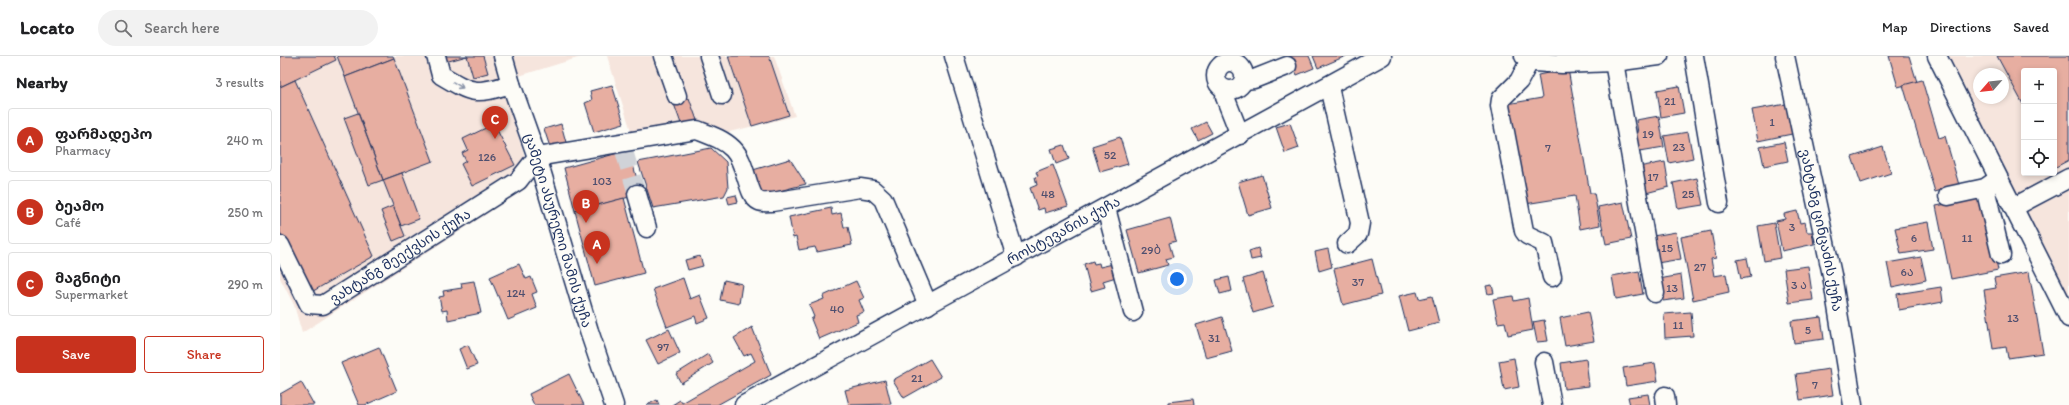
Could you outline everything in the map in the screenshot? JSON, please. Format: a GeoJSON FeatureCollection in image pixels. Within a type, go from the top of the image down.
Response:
{"type":"FeatureCollection","features":[{"type":"Feature","properties":{"kind":"street"},"geometry":{"type":"LineString","coordinates":[[436,56],[441,75],[465,90],[485,92],[511,84]]}},
{"type":"Feature","properties":{"kind":"street","name":"ცამეტი ასურელი მამის ქუჩა"},"geometry":{"type":"LineString","coordinates":[[504,56],[511,84],[537,157],[589,331],[614,405]]}},
{"type":"Feature","properties":{"kind":"street"},"geometry":{"type":"LineString","coordinates":[[663,56],[677,96]]}},
{"type":"Feature","properties":{"kind":"street"},"geometry":{"type":"LineString","coordinates":[[709,56],[722,96]]}},
{"type":"Feature","properties":{"kind":"street"},"geometry":{"type":"LineString","coordinates":[[954,56],[1016,257]]}},
{"type":"Feature","properties":{"kind":"street","name":"როსტევანის ქუჩა"},"geometry":{"type":"LineString","coordinates":[[744,405],[1382,56]]}},
{"type":"Feature","properties":{"kind":"street"},"geometry":{"type":"LineString","coordinates":[[1552,277],[1544,243],[1527,235],[1524,231],[1500,106],[1501,99],[1519,81],[1527,58],[1534,62],[1562,64],[1614,62],[1659,56]]}},
{"type":"Feature","properties":{"kind":"street"},"geometry":{"type":"LineString","coordinates":[[1694,56],[1719,203]]}},
{"type":"Feature","properties":{"kind":"street","name":"ვახტანგ ცინცაძის ქუჩა"},"geometry":{"type":"LineString","coordinates":[[1785,56],[1832,275],[1853,405]]}},
{"type":"Feature","properties":{"kind":"street"},"geometry":{"type":"LineString","coordinates":[[1937,56],[1992,183],[2001,255]]}},
{"type":"Feature","properties":{"kind":"street"},"geometry":{"type":"LineString","coordinates":[[1229,61],[1238,64],[1244,71],[1244,80],[1238,88],[1227,90],[1221,87],[1216,78],[1217,69],[1224,62],[1229,61]]}},
{"type":"Feature","properties":{"kind":"street"},"geometry":{"type":"LineString","coordinates":[[1614,62],[1655,293]]}},
{"type":"Feature","properties":{"kind":"street"},"geometry":{"type":"LineString","coordinates":[[1244,80],[1254,79],[1287,66]]}},
{"type":"Feature","properties":{"kind":"street"},"geometry":{"type":"LineString","coordinates":[[1329,86],[1360,223],[1358,234],[1347,244]]}},
{"type":"Feature","properties":{"kind":"street"},"geometry":{"type":"LineString","coordinates":[[1227,90],[1225,97],[1240,135]]}},
{"type":"Feature","properties":{"kind":"street"},"geometry":{"type":"LineString","coordinates":[[537,157],[623,147],[697,130],[720,139],[734,149],[743,162],[752,195],[760,202],[772,202],[860,188],[873,190],[883,199],[928,305]]}},
{"type":"Feature","properties":{"kind":"street","name":"ვახტანგ მეექვსის ქუჩა"},"geometry":{"type":"LineString","coordinates":[[280,245],[309,304],[323,305],[518,181],[537,157]]}},
{"type":"Feature","properties":{"kind":"street"},"geometry":{"type":"LineString","coordinates":[[2014,208],[2069,178]]}},
{"type":"Feature","properties":{"kind":"street"},"geometry":{"type":"LineString","coordinates":[[1948,196],[1992,183]]}},
{"type":"Feature","properties":{"kind":"street"},"geometry":{"type":"LineString","coordinates":[[1992,183],[2014,208],[2063,287],[2069,318]]}},
{"type":"Feature","properties":{"kind":"street"},"geometry":{"type":"LineString","coordinates":[[637,194],[647,228]]}},
{"type":"Feature","properties":{"kind":"street"},"geometry":{"type":"LineString","coordinates":[[1106,208],[1133,312]]}},
{"type":"Feature","properties":{"kind":"street"},"geometry":{"type":"LineString","coordinates":[[1544,362],[1552,405]]}},
{"type":"Feature","properties":{"kind":"shaded area"},"geometry":{"type":"Polygon","coordinates":[[[280,56],[494,56],[526,161],[528,187],[302,333],[294,305],[280,278],[280,56]]]}},
{"type":"Feature","properties":{"kind":"shaded area"},"geometry":{"type":"Polygon","coordinates":[[[514,56],[584,56],[519,76],[514,56]]]}},
{"type":"Feature","properties":{"kind":"shaded area"},"geometry":{"type":"Polygon","coordinates":[[[607,56],[774,56],[795,116],[717,135],[713,126],[633,137],[607,56]]]}},
{"type":"Feature","properties":{"kind":"shaded area"},"geometry":{"type":"Polygon","coordinates":[[[1938,56],[2069,56],[2069,316],[1938,56]]]}},
{"type":"Feature","properties":{"kind":"building"},"geometry":{"type":"Polygon","coordinates":[[[280,56],[334,56],[336,60],[280,87],[280,56]]]}},
{"type":"Feature","properties":{"kind":"building"},"geometry":{"type":"Polygon","coordinates":[[[337,56],[393,56],[394,58],[345,77],[337,56]]]}},
{"type":"Feature","properties":{"kind":"building"},"geometry":{"type":"Polygon","coordinates":[[[443,56],[467,56],[445,62],[443,56]]]}},
{"type":"Feature","properties":{"kind":"building"},"geometry":{"type":"Polygon","coordinates":[[[467,56],[483,56],[488,73],[473,77],[467,56]]]}},
{"type":"Feature","properties":{"kind":"building"},"geometry":{"type":"Polygon","coordinates":[[[728,56],[769,56],[789,115],[752,126],[728,56]]]}},
{"type":"Feature","properties":{"kind":"building"},"geometry":{"type":"Polygon","coordinates":[[[1289,56],[1309,56],[1314,68],[1297,75],[1289,56]]]}},
{"type":"Feature","properties":{"kind":"building"},"geometry":{"type":"Polygon","coordinates":[[[1313,56],[1346,56],[1318,68],[1313,56]]]}},
{"type":"Feature","properties":{"kind":"building"},"geometry":{"type":"Polygon","coordinates":[[[1889,56],[1909,56],[1917,82],[1898,87],[1889,56]]]}},
{"type":"Feature","properties":{"kind":"building"},"geometry":{"type":"Polygon","coordinates":[[[1997,56],[2069,56],[2069,160],[2057,166],[2057,68],[2021,68],[2021,100],[2009,78],[2009,68],[2003,68],[1997,56]]]}},
{"type":"Feature","properties":{"kind":"building"},"geometry":{"type":"Polygon","coordinates":[[[394,58],[433,161],[383,180],[345,77],[394,58]]]}},
{"type":"Feature","properties":{"kind":"building"},"geometry":{"type":"Polygon","coordinates":[[[1568,69],[1590,193],[1594,193],[1600,225],[1580,229],[1575,196],[1525,204],[1507,104],[1542,98],[1538,75],[1568,69]]]}},
{"type":"Feature","properties":{"kind":"building"},"geometry":{"type":"Polygon","coordinates":[[[295,80],[374,256],[308,294],[280,232],[280,87],[295,80]]]}},
{"type":"Feature","properties":{"kind":"building"},"geometry":{"type":"Polygon","coordinates":[[[1922,80],[1939,138],[1945,136],[1959,185],[1935,192],[1903,85],[1922,80]]]}},
{"type":"Feature","properties":{"kind":"building"},"geometry":{"type":"Polygon","coordinates":[[[612,85],[624,123],[594,132],[585,103],[592,100],[590,91],[612,85]]]}},
{"type":"Feature","properties":{"kind":"building"},"geometry":{"type":"Polygon","coordinates":[[[1679,86],[1684,113],[1661,117],[1657,90],[1679,86]]]}},
{"type":"Feature","properties":{"kind":"building"},"geometry":{"type":"Polygon","coordinates":[[[689,98],[698,123],[683,129],[674,104],[689,98]]]}},
{"type":"Feature","properties":{"kind":"building"},"geometry":{"type":"Polygon","coordinates":[[[1786,104],[1792,134],[1758,141],[1752,110],[1786,104]]]}},
{"type":"Feature","properties":{"kind":"building"},"geometry":{"type":"Polygon","coordinates":[[[358,113],[383,180],[369,185],[344,118],[358,113]]]}},
{"type":"Feature","properties":{"kind":"building"},"geometry":{"type":"Polygon","coordinates":[[[1659,116],[1664,147],[1634,152],[1631,135],[1638,133],[1636,120],[1659,116]]]}},
{"type":"Feature","properties":{"kind":"building"},"geometry":{"type":"Polygon","coordinates":[[[1206,122],[1212,133],[1198,140],[1192,129],[1206,122]]]}},
{"type":"Feature","properties":{"kind":"building"},"geometry":{"type":"Polygon","coordinates":[[[1290,123],[1299,148],[1285,153],[1276,127],[1290,123]]]}},
{"type":"Feature","properties":{"kind":"building"},"geometry":{"type":"Polygon","coordinates":[[[494,124],[515,165],[472,186],[461,164],[466,161],[462,153],[468,150],[463,139],[494,124]]]}},
{"type":"Feature","properties":{"kind":"building"},"geometry":{"type":"Polygon","coordinates":[[[561,124],[567,146],[551,150],[544,129],[561,124]]]}},
{"type":"Feature","properties":{"kind":"building"},"geometry":{"type":"Polygon","coordinates":[[[1688,132],[1693,158],[1669,163],[1664,136],[1688,132]]]}},
{"type":"Feature","properties":{"kind":"building"},"geometry":{"type":"Polygon","coordinates":[[[1120,137],[1128,164],[1100,172],[1092,146],[1120,137]]]}},
{"type":"Feature","properties":{"kind":"building"},"geometry":{"type":"Polygon","coordinates":[[[1784,142],[1788,161],[1764,166],[1760,147],[1784,142]]]}},
{"type":"Feature","properties":{"kind":"building"},"geometry":{"type":"Polygon","coordinates":[[[1064,145],[1069,159],[1056,164],[1051,149],[1064,145]]]}},
{"type":"Feature","properties":{"kind":"building"},"geometry":{"type":"Polygon","coordinates":[[[1883,147],[1891,173],[1861,183],[1852,157],[1883,147]]]}},
{"type":"Feature","properties":{"kind":"building"},"geometry":{"type":"Polygon","coordinates":[[[711,148],[726,162],[728,188],[724,196],[653,208],[638,162],[711,148]]]}},
{"type":"Feature","properties":{"kind":"building"},"geometry":{"type":"Polygon","coordinates":[[[629,150],[641,194],[575,211],[564,168],[629,150]]]}},
{"type":"Feature","properties":{"kind":"building"},"geometry":{"type":"Polygon","coordinates":[[[790,159],[806,184],[760,196],[753,170],[790,159]]]}},
{"type":"Feature","properties":{"kind":"building"},"geometry":{"type":"Polygon","coordinates":[[[1665,162],[1669,187],[1642,194],[1638,167],[1665,162]]]}},
{"type":"Feature","properties":{"kind":"building"},"geometry":{"type":"Polygon","coordinates":[[[1053,165],[1068,206],[1045,213],[1044,208],[1038,210],[1030,188],[1037,185],[1035,177],[1038,176],[1036,172],[1053,165]]]}},
{"type":"Feature","properties":{"kind":"building"},"geometry":{"type":"Polygon","coordinates":[[[402,173],[419,219],[401,226],[383,180],[402,173]]]}},
{"type":"Feature","properties":{"kind":"building"},"geometry":{"type":"Polygon","coordinates":[[[1262,175],[1272,208],[1248,215],[1238,182],[1262,175]]]}},
{"type":"Feature","properties":{"kind":"building"},"geometry":{"type":"Polygon","coordinates":[[[1697,178],[1703,205],[1678,209],[1673,183],[1697,178]]]}},
{"type":"Feature","properties":{"kind":"building"},"geometry":{"type":"Polygon","coordinates":[[[736,195],[738,202],[729,204],[727,197],[736,195]]]}},
{"type":"Feature","properties":{"kind":"building"},"geometry":{"type":"Polygon","coordinates":[[[1983,197],[1998,270],[1951,279],[1936,206],[1983,197]]]}},
{"type":"Feature","properties":{"kind":"building"},"geometry":{"type":"Polygon","coordinates":[[[624,198],[644,273],[595,286],[575,211],[624,198]]]}},
{"type":"Feature","properties":{"kind":"building"},"geometry":{"type":"Polygon","coordinates":[[[1623,202],[1631,239],[1606,244],[1598,207],[1623,202]]]}},
{"type":"Feature","properties":{"kind":"building"},"geometry":{"type":"Polygon","coordinates":[[[393,206],[405,236],[393,241],[381,211],[393,206]]]}},
{"type":"Feature","properties":{"kind":"building"},"geometry":{"type":"Polygon","coordinates":[[[831,208],[832,215],[841,213],[844,227],[848,227],[852,245],[817,252],[815,247],[799,250],[796,237],[793,238],[789,217],[831,208]]]}},
{"type":"Feature","properties":{"kind":"building"},"geometry":{"type":"Polygon","coordinates":[[[1797,211],[1800,223],[1805,222],[1807,232],[1812,232],[1814,244],[1782,251],[1776,221],[1785,219],[1784,214],[1797,211]]]}},
{"type":"Feature","properties":{"kind":"building"},"geometry":{"type":"Polygon","coordinates":[[[1170,218],[1176,241],[1169,243],[1173,257],[1166,259],[1168,265],[1139,273],[1127,230],[1170,218]]]}},
{"type":"Feature","properties":{"kind":"building"},"geometry":{"type":"Polygon","coordinates":[[[1928,222],[1933,249],[1901,254],[1895,228],[1928,222]]]}},
{"type":"Feature","properties":{"kind":"building"},"geometry":{"type":"Polygon","coordinates":[[[1774,223],[1780,258],[1764,261],[1758,226],[1774,223]]]}},
{"type":"Feature","properties":{"kind":"building"},"geometry":{"type":"Polygon","coordinates":[[[1711,231],[1716,258],[1711,259],[1714,276],[1726,274],[1729,292],[1693,300],[1681,237],[1711,231]]]}},
{"type":"Feature","properties":{"kind":"building"},"geometry":{"type":"Polygon","coordinates":[[[1676,232],[1681,259],[1657,263],[1653,236],[1676,232]]]}},
{"type":"Feature","properties":{"kind":"building"},"geometry":{"type":"Polygon","coordinates":[[[1258,248],[1261,258],[1251,260],[1249,251],[1258,248]]]}},
{"type":"Feature","properties":{"kind":"building"},"geometry":{"type":"Polygon","coordinates":[[[1328,249],[1332,267],[1319,271],[1315,252],[1328,249]]]}},
{"type":"Feature","properties":{"kind":"building"},"geometry":{"type":"Polygon","coordinates":[[[700,256],[703,266],[688,270],[685,260],[700,256]]]}},
{"type":"Feature","properties":{"kind":"building"},"geometry":{"type":"Polygon","coordinates":[[[1921,257],[1926,280],[1892,287],[1887,263],[1921,257]]]}},
{"type":"Feature","properties":{"kind":"building"},"geometry":{"type":"Polygon","coordinates":[[[1747,258],[1751,277],[1741,279],[1737,260],[1747,258]]]}},
{"type":"Feature","properties":{"kind":"building"},"geometry":{"type":"Polygon","coordinates":[[[1372,259],[1381,295],[1343,305],[1334,269],[1372,259]]]}},
{"type":"Feature","properties":{"kind":"building"},"geometry":{"type":"Polygon","coordinates":[[[1093,261],[1094,264],[1099,263],[1100,267],[1113,264],[1116,277],[1103,281],[1105,287],[1091,291],[1084,264],[1093,261]]]}},
{"type":"Feature","properties":{"kind":"building"},"geometry":{"type":"Polygon","coordinates":[[[519,264],[526,279],[531,277],[537,292],[532,294],[537,308],[508,320],[490,277],[519,264]]]}},
{"type":"Feature","properties":{"kind":"building"},"geometry":{"type":"Polygon","coordinates":[[[1808,266],[1813,300],[1789,303],[1784,269],[1808,266]]]}},
{"type":"Feature","properties":{"kind":"building"},"geometry":{"type":"Polygon","coordinates":[[[1639,271],[1643,294],[1616,299],[1612,276],[1639,271]]]}},
{"type":"Feature","properties":{"kind":"building"},"geometry":{"type":"Polygon","coordinates":[[[2029,272],[2043,353],[2008,358],[2006,347],[1993,349],[1984,290],[1996,288],[1994,278],[2029,272]]]}},
{"type":"Feature","properties":{"kind":"building"},"geometry":{"type":"Polygon","coordinates":[[[1263,273],[1273,307],[1253,313],[1243,279],[1263,273]]]}},
{"type":"Feature","properties":{"kind":"building"},"geometry":{"type":"Polygon","coordinates":[[[1681,275],[1684,298],[1663,301],[1659,279],[1681,275]]]}},
{"type":"Feature","properties":{"kind":"building"},"geometry":{"type":"Polygon","coordinates":[[[1229,277],[1232,291],[1220,294],[1216,280],[1229,277]]]}},
{"type":"Feature","properties":{"kind":"building"},"geometry":{"type":"Polygon","coordinates":[[[683,278],[690,299],[700,295],[709,318],[697,323],[695,316],[667,327],[653,289],[683,278]]]}},
{"type":"Feature","properties":{"kind":"building"},"geometry":{"type":"Polygon","coordinates":[[[724,280],[742,284],[739,304],[720,300],[724,280]]]}},
{"type":"Feature","properties":{"kind":"building"},"geometry":{"type":"Polygon","coordinates":[[[474,281],[481,313],[448,320],[447,310],[442,311],[439,297],[444,296],[443,291],[462,288],[461,283],[474,281]]]}},
{"type":"Feature","properties":{"kind":"building"},"geometry":{"type":"Polygon","coordinates":[[[856,281],[864,298],[859,300],[864,312],[856,315],[858,322],[819,339],[811,319],[814,317],[809,305],[824,299],[823,296],[856,281]]]}},
{"type":"Feature","properties":{"kind":"building"},"geometry":{"type":"Polygon","coordinates":[[[1492,285],[1494,293],[1488,294],[1486,286],[1492,285]]]}},
{"type":"Feature","properties":{"kind":"building"},"geometry":{"type":"Polygon","coordinates":[[[1941,287],[1943,302],[1899,310],[1897,294],[1941,287]]]}},
{"type":"Feature","properties":{"kind":"building"},"geometry":{"type":"Polygon","coordinates":[[[1417,292],[1419,299],[1432,296],[1439,323],[1408,331],[1399,296],[1417,292]]]}},
{"type":"Feature","properties":{"kind":"building"},"geometry":{"type":"Polygon","coordinates":[[[1513,296],[1514,301],[1528,298],[1533,330],[1508,335],[1505,322],[1498,323],[1493,299],[1513,296]]]}},
{"type":"Feature","properties":{"kind":"building"},"geometry":{"type":"Polygon","coordinates":[[[1588,312],[1594,341],[1565,346],[1560,318],[1588,312]]]}},
{"type":"Feature","properties":{"kind":"building"},"geometry":{"type":"Polygon","coordinates":[[[1691,312],[1693,336],[1665,338],[1664,314],[1691,312]]]}},
{"type":"Feature","properties":{"kind":"building"},"geometry":{"type":"Polygon","coordinates":[[[1222,317],[1232,351],[1206,358],[1196,325],[1222,317]]]}},
{"type":"Feature","properties":{"kind":"building"},"geometry":{"type":"Polygon","coordinates":[[[1821,317],[1824,339],[1794,343],[1791,321],[1821,317]]]}},
{"type":"Feature","properties":{"kind":"building"},"geometry":{"type":"Polygon","coordinates":[[[1544,320],[1548,341],[1537,342],[1533,322],[1544,320]]]}},
{"type":"Feature","properties":{"kind":"building"},"geometry":{"type":"Polygon","coordinates":[[[752,327],[771,375],[717,405],[672,405],[680,400],[682,403],[755,361],[751,353],[744,356],[734,338],[752,327]]]}},
{"type":"Feature","properties":{"kind":"building"},"geometry":{"type":"Polygon","coordinates":[[[669,329],[680,353],[658,364],[646,340],[669,329]]]}},
{"type":"Feature","properties":{"kind":"building"},"geometry":{"type":"Polygon","coordinates":[[[468,345],[477,365],[467,369],[459,349],[468,345]]]}},
{"type":"Feature","properties":{"kind":"building"},"geometry":{"type":"Polygon","coordinates":[[[379,347],[397,391],[365,405],[359,405],[341,363],[379,347]]]}},
{"type":"Feature","properties":{"kind":"building"},"geometry":{"type":"Polygon","coordinates":[[[708,354],[713,363],[681,383],[676,374],[708,354]]]}},
{"type":"Feature","properties":{"kind":"building"},"geometry":{"type":"Polygon","coordinates":[[[1514,358],[1519,387],[1504,390],[1499,361],[1514,358]]]}},
{"type":"Feature","properties":{"kind":"building"},"geometry":{"type":"Polygon","coordinates":[[[930,359],[941,377],[904,398],[893,380],[930,359]]]}},
{"type":"Feature","properties":{"kind":"building"},"geometry":{"type":"Polygon","coordinates":[[[1586,359],[1589,386],[1564,389],[1561,363],[1586,359]]]}},
{"type":"Feature","properties":{"kind":"building"},"geometry":{"type":"Polygon","coordinates":[[[1655,363],[1658,381],[1626,386],[1623,368],[1655,363]]]}},
{"type":"Feature","properties":{"kind":"building"},"geometry":{"type":"Polygon","coordinates":[[[1829,369],[1833,395],[1800,400],[1796,374],[1829,369]]]}},
{"type":"Feature","properties":{"kind":"building"},"geometry":{"type":"Polygon","coordinates":[[[569,374],[584,405],[534,405],[529,394],[569,374]]]}},
{"type":"Feature","properties":{"kind":"building"},"geometry":{"type":"Polygon","coordinates":[[[885,380],[891,404],[849,405],[845,390],[885,380]]]}},
{"type":"Feature","properties":{"kind":"building"},"geometry":{"type":"Polygon","coordinates":[[[301,382],[314,405],[280,405],[280,394],[301,382]]]}},
{"type":"Feature","properties":{"kind":"building"},"geometry":{"type":"Polygon","coordinates":[[[1648,394],[1650,405],[1630,405],[1628,397],[1648,394]]]}},
{"type":"Feature","properties":{"kind":"building"},"geometry":{"type":"Polygon","coordinates":[[[1193,399],[1194,405],[1168,405],[1168,402],[1193,399]]]}},
{"type":"Feature","properties":{"kind":"building"},"geometry":{"type":"Polygon","coordinates":[[[657,400],[659,405],[647,405],[657,400]]]}},
{"type":"Feature","properties":{"kind":"tunnel"},"geometry":{"type":"LineString","coordinates":[[624,151],[637,194]]}},
{"type":"Feature","properties":{"kind":"place","name":"მაგნიტი"},"geometry":{"type":"Point","coordinates":[495,139]}},
{"type":"Feature","properties":{"kind":"place","name":"ბეამო"},"geometry":{"type":"Point","coordinates":[586,223]}},
{"type":"Feature","properties":{"kind":"place","name":"ფარმადეპო"},"geometry":{"type":"Point","coordinates":[597,264]}}]}
